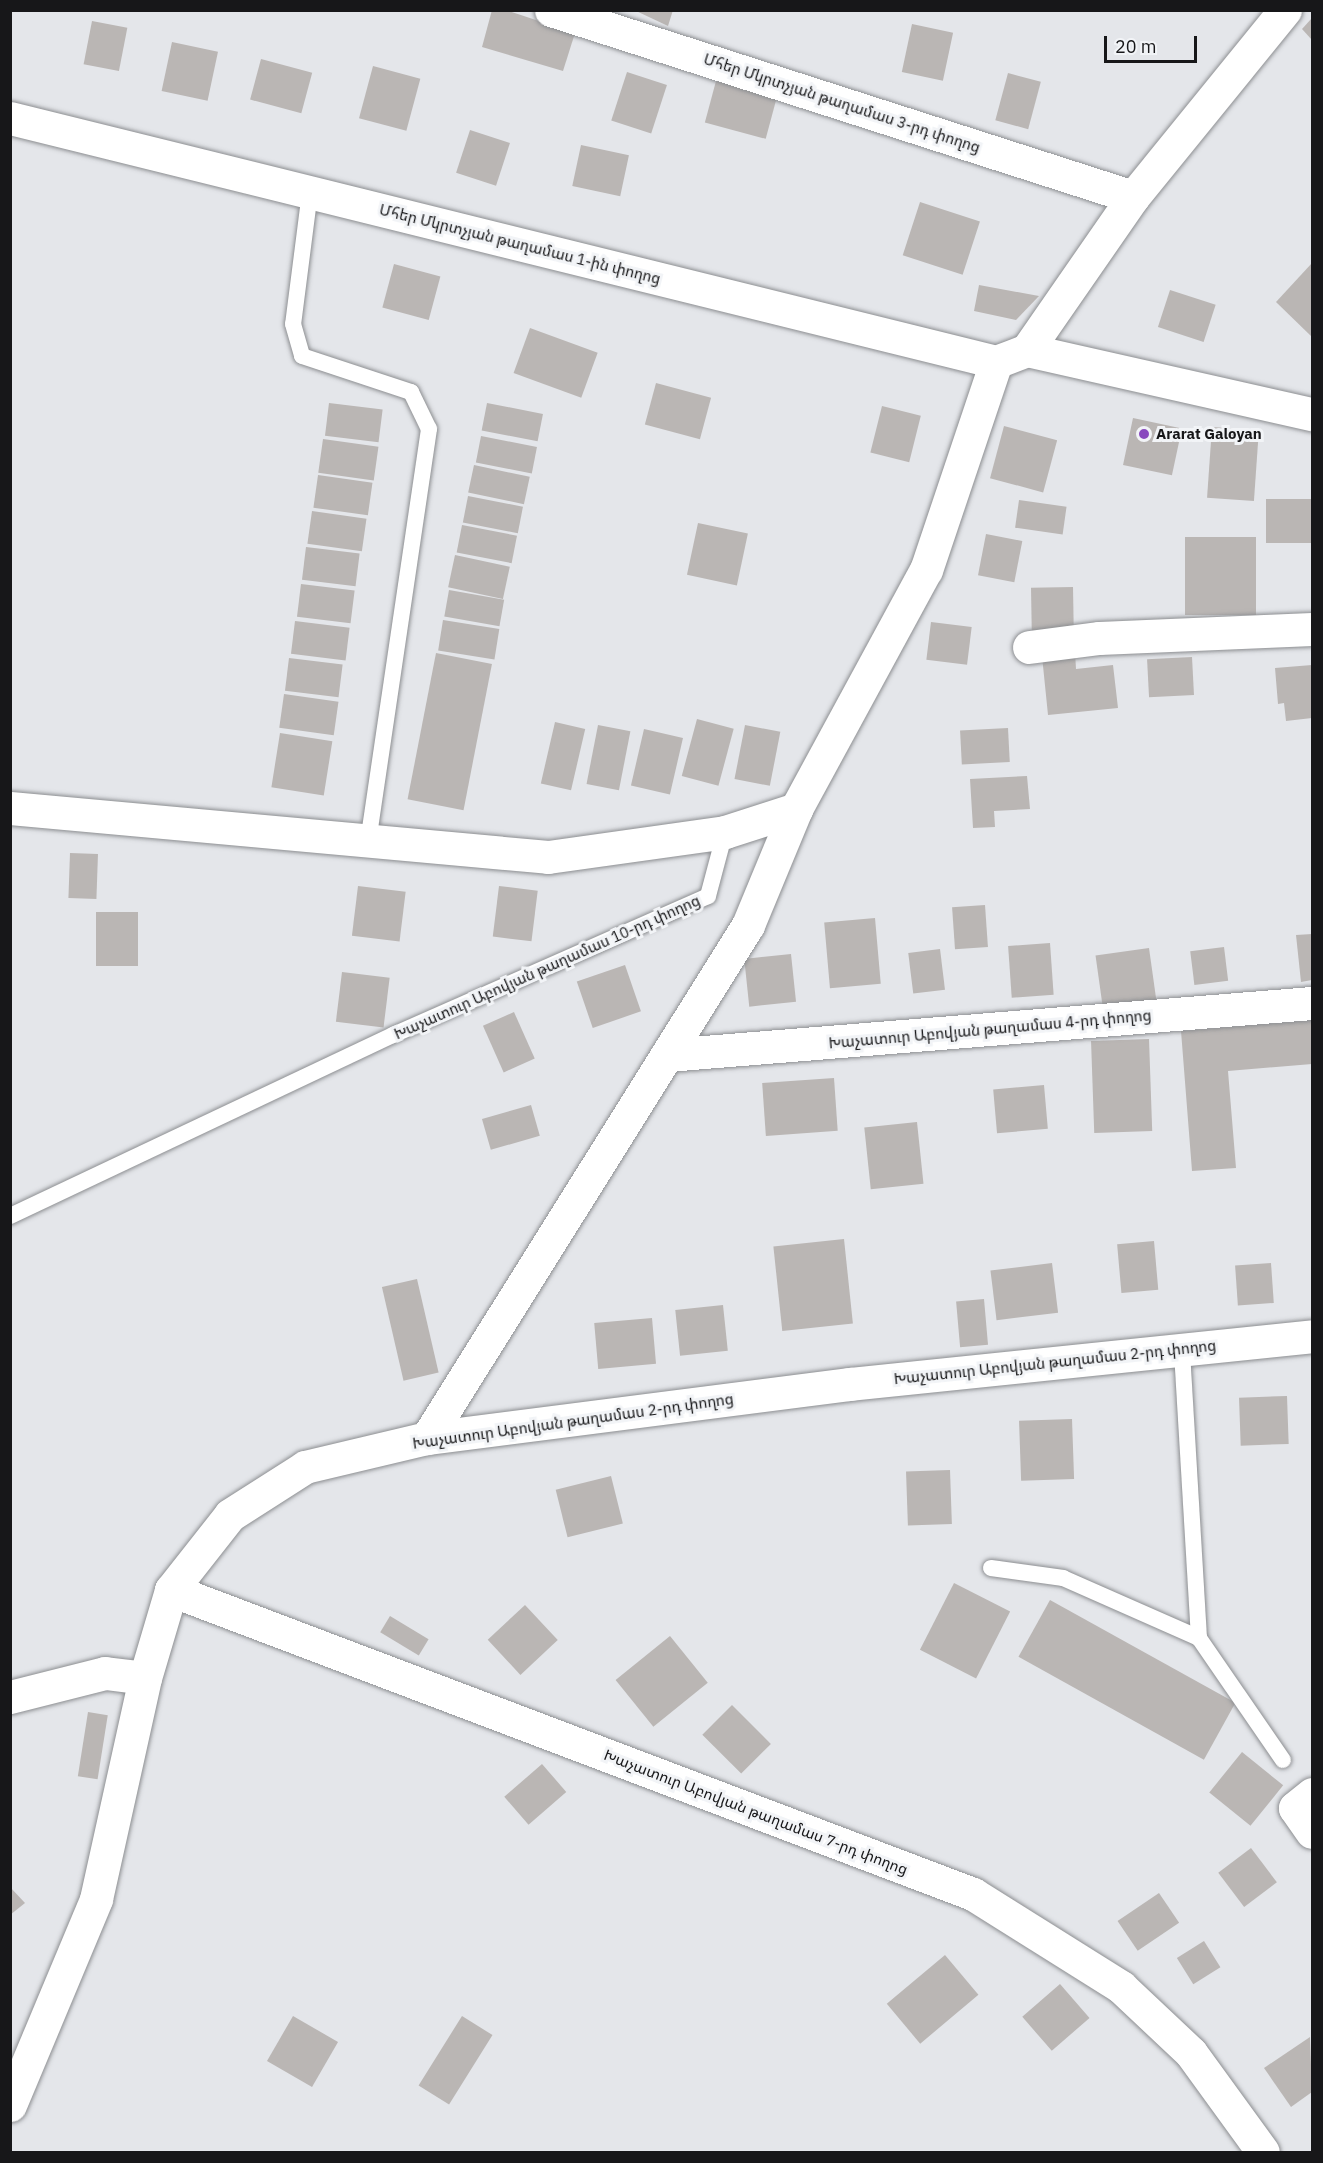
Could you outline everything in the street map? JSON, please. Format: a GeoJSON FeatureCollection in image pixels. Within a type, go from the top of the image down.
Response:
{"type":"FeatureCollection","features":[{"type":"Feature","properties":{"kind":"street","name":"Մհեր Մկրտչյան թաղամաս 3-րդ փողոց"},"geometry":{"type":"LineString","coordinates":[[551,10],[1133,197]]}},
{"type":"Feature","properties":{"kind":"street"},"geometry":{"type":"LineString","coordinates":[[1027,350],[1133,197],[1286,10]]}},
{"type":"Feature","properties":{"kind":"street","name":"Մհեր Մկրտչյան թաղամաս 1-ին փողոց"},"geometry":{"type":"LineString","coordinates":[[10,118],[996,362]]}},
{"type":"Feature","properties":{"kind":"street"},"geometry":{"type":"LineString","coordinates":[[427,1438],[748,925],[796,809],[926,570],[996,362],[1027,350],[1312,414]]}},
{"type":"Feature","properties":{"kind":"street"},"geometry":{"type":"LineString","coordinates":[[1029,646],[1099,638],[1312,629]]}},
{"type":"Feature","properties":{"kind":"street"},"geometry":{"type":"LineString","coordinates":[[10,808],[548,857],[725,832],[796,809]]}},
{"type":"Feature","properties":{"kind":"street","name":"Խաչատուր Աբովյան թաղամաս 4-րդ փողոց"},"geometry":{"type":"LineString","coordinates":[[667,1055],[1312,1003]]}},
{"type":"Feature","properties":{"kind":"street","name":"Խաչատուր Աբովյան թաղամաս 2-րդ փողոց"},"geometry":{"type":"LineString","coordinates":[[10,2105],[96,1899],[145,1678],[171,1590],[230,1515],[305,1467],[427,1438],[850,1384],[1312,1336]]}},
{"type":"Feature","properties":{"kind":"street","name":"Խաչատուր Աբովյան թաղամաս 7-րդ փողոց"},"geometry":{"type":"LineString","coordinates":[[171,1590],[973,1894],[1121,1988],[1191,2053],[1263,2152]]}},
{"type":"Feature","properties":{"kind":"street"},"geometry":{"type":"LineString","coordinates":[[10,1697],[105,1672],[145,1678]]}},
{"type":"Feature","properties":{"kind":"street"},"geometry":{"type":"LineString","coordinates":[[1312,1794],[1295,1808],[1312,1832]]}},
{"type":"Feature","properties":{"kind":"lane"},"geometry":{"type":"LineString","coordinates":[[310,192],[293,324],[302,356],[411,392],[429,429],[368,841]]}},
{"type":"Feature","properties":{"kind":"lane","name":"Խաչատուր Աբովյան թաղամաս 10-րդ փողոց"},"geometry":{"type":"LineString","coordinates":[[10,1216],[393,1035],[708,896],[725,832]]}},
{"type":"Feature","properties":{"kind":"lane"},"geometry":{"type":"LineString","coordinates":[[1182,1348],[1200,1638],[1283,1760]]}},
{"type":"Feature","properties":{"kind":"lane"},"geometry":{"type":"LineString","coordinates":[[991,1568],[1063,1578],[1200,1638]]}},
{"type":"Feature","properties":{"kind":"building"},"geometry":{"type":"Polygon","coordinates":[[[492,10],[506,10],[575,33],[563,71],[482,47],[492,10]]]}},
{"type":"Feature","properties":{"kind":"building"},"geometry":{"type":"Polygon","coordinates":[[[634,10],[673,10],[668,26],[634,10]]]}},
{"type":"Feature","properties":{"kind":"building"},"geometry":{"type":"Polygon","coordinates":[[[1312,18],[1312,40],[1302,29],[1312,18]]]}},
{"type":"Feature","properties":{"kind":"building"},"geometry":{"type":"Polygon","coordinates":[[[92,21],[127,28],[119,71],[84,64],[92,21]]]}},
{"type":"Feature","properties":{"kind":"building"},"geometry":{"type":"Polygon","coordinates":[[[912,24],[953,33],[943,81],[902,72],[912,24]]]}},
{"type":"Feature","properties":{"kind":"building"},"geometry":{"type":"Polygon","coordinates":[[[172,42],[218,52],[208,101],[162,91],[172,42]]]}},
{"type":"Feature","properties":{"kind":"building"},"geometry":{"type":"Polygon","coordinates":[[[261,59],[312,73],[301,113],[250,100],[261,59]]]}},
{"type":"Feature","properties":{"kind":"building"},"geometry":{"type":"Polygon","coordinates":[[[373,66],[420,79],[406,131],[359,118],[373,66]]]}},
{"type":"Feature","properties":{"kind":"building"},"geometry":{"type":"Polygon","coordinates":[[[627,72],[667,85],[651,133],[611,121],[627,72]]]}},
{"type":"Feature","properties":{"kind":"building"},"geometry":{"type":"Polygon","coordinates":[[[1008,73],[1041,82],[1028,129],[995,120],[1008,73]]]}},
{"type":"Feature","properties":{"kind":"building"},"geometry":{"type":"Polygon","coordinates":[[[716,81],[777,97],[766,139],[705,123],[716,81]]]}},
{"type":"Feature","properties":{"kind":"building"},"geometry":{"type":"Polygon","coordinates":[[[470,130],[510,143],[496,186],[456,173],[470,130]]]}},
{"type":"Feature","properties":{"kind":"building"},"geometry":{"type":"Polygon","coordinates":[[[581,145],[629,155],[620,196],[572,186],[581,145]]]}},
{"type":"Feature","properties":{"kind":"building"},"geometry":{"type":"Polygon","coordinates":[[[920,202],[980,221],[963,275],[903,255],[920,202]]]}},
{"type":"Feature","properties":{"kind":"building"},"geometry":{"type":"Polygon","coordinates":[[[1312,263],[1312,337],[1276,302],[1312,263]]]}},
{"type":"Feature","properties":{"kind":"building"},"geometry":{"type":"Polygon","coordinates":[[[394,264],[440,276],[429,320],[382,307],[394,264]]]}},
{"type":"Feature","properties":{"kind":"building"},"geometry":{"type":"Polygon","coordinates":[[[979,285],[1039,296],[1016,320],[974,311],[979,285]]]}},
{"type":"Feature","properties":{"kind":"building"},"geometry":{"type":"Polygon","coordinates":[[[1170,290],[1216,305],[1204,342],[1158,327],[1170,290]]]}},
{"type":"Feature","properties":{"kind":"building"},"geometry":{"type":"Polygon","coordinates":[[[530,328],[598,353],[581,398],[514,373],[530,328]]]}},
{"type":"Feature","properties":{"kind":"building"},"geometry":{"type":"Polygon","coordinates":[[[656,383],[711,398],[700,439],[645,425],[656,383]]]}},
{"type":"Feature","properties":{"kind":"building"},"geometry":{"type":"Polygon","coordinates":[[[329,403],[383,410],[379,442],[325,436],[329,403]]]}},
{"type":"Feature","properties":{"kind":"building"},"geometry":{"type":"Polygon","coordinates":[[[487,403],[543,414],[538,441],[482,430],[487,403]]]}},
{"type":"Feature","properties":{"kind":"building"},"geometry":{"type":"Polygon","coordinates":[[[882,406],[921,416],[909,462],[870,453],[882,406]]]}},
{"type":"Feature","properties":{"kind":"building"},"geometry":{"type":"Polygon","coordinates":[[[1133,418],[1182,428],[1172,475],[1123,465],[1133,418]]]}},
{"type":"Feature","properties":{"kind":"building"},"geometry":{"type":"Polygon","coordinates":[[[1004,426],[1057,440],[1043,492],[990,478],[1004,426]]]}},
{"type":"Feature","properties":{"kind":"building"},"geometry":{"type":"Polygon","coordinates":[[[1212,427],[1259,430],[1254,501],[1207,498],[1212,427]]]}},
{"type":"Feature","properties":{"kind":"building"},"geometry":{"type":"Polygon","coordinates":[[[481,436],[537,447],[532,473],[476,463],[481,436]]]}},
{"type":"Feature","properties":{"kind":"building"},"geometry":{"type":"Polygon","coordinates":[[[323,439],[378,447],[374,480],[318,473],[323,439]]]}},
{"type":"Feature","properties":{"kind":"building"},"geometry":{"type":"Polygon","coordinates":[[[474,465],[530,477],[524,504],[468,492],[474,465]]]}},
{"type":"Feature","properties":{"kind":"building"},"geometry":{"type":"Polygon","coordinates":[[[318,475],[372,483],[368,515],[313,508],[318,475]]]}},
{"type":"Feature","properties":{"kind":"building"},"geometry":{"type":"Polygon","coordinates":[[[468,496],[523,507],[518,533],[463,523],[468,496]]]}},
{"type":"Feature","properties":{"kind":"building"},"geometry":{"type":"Polygon","coordinates":[[[1266,499],[1312,499],[1312,543],[1266,543],[1266,499]]]}},
{"type":"Feature","properties":{"kind":"building"},"geometry":{"type":"Polygon","coordinates":[[[1019,500],[1067,507],[1063,534],[1015,528],[1019,500]]]}},
{"type":"Feature","properties":{"kind":"building"},"geometry":{"type":"Polygon","coordinates":[[[312,511],[366,519],[362,551],[307,544],[312,511]]]}},
{"type":"Feature","properties":{"kind":"building"},"geometry":{"type":"Polygon","coordinates":[[[698,523],[748,534],[737,585],[687,575],[698,523]]]}},
{"type":"Feature","properties":{"kind":"building"},"geometry":{"type":"Polygon","coordinates":[[[462,525],[517,536],[512,563],[457,552],[462,525]]]}},
{"type":"Feature","properties":{"kind":"building"},"geometry":{"type":"Polygon","coordinates":[[[986,534],[1022,541],[1014,582],[978,575],[986,534]]]}},
{"type":"Feature","properties":{"kind":"building"},"geometry":{"type":"Polygon","coordinates":[[[1185,537],[1256,537],[1256,615],[1185,615],[1185,537]]]}},
{"type":"Feature","properties":{"kind":"building"},"geometry":{"type":"Polygon","coordinates":[[[306,547],[360,554],[356,586],[302,580],[306,547]]]}},
{"type":"Feature","properties":{"kind":"building"},"geometry":{"type":"Polygon","coordinates":[[[455,555],[510,567],[503,599],[448,587],[455,555]]]}},
{"type":"Feature","properties":{"kind":"building"},"geometry":{"type":"Polygon","coordinates":[[[301,584],[355,591],[351,623],[297,617],[301,584]]]}},
{"type":"Feature","properties":{"kind":"building"},"geometry":{"type":"Polygon","coordinates":[[[1073,587],[1074,633],[1032,634],[1031,588],[1073,587]]]}},
{"type":"Feature","properties":{"kind":"building"},"geometry":{"type":"Polygon","coordinates":[[[449,590],[504,600],[499,626],[444,617],[449,590]]]}},
{"type":"Feature","properties":{"kind":"building"},"geometry":{"type":"Polygon","coordinates":[[[443,620],[499,629],[494,660],[438,651],[443,620]]]}},
{"type":"Feature","properties":{"kind":"building"},"geometry":{"type":"Polygon","coordinates":[[[295,621],[350,628],[346,660],[291,654],[295,621]]]}},
{"type":"Feature","properties":{"kind":"building"},"geometry":{"type":"Polygon","coordinates":[[[931,622],[972,627],[967,665],[926,660],[931,622]]]}},
{"type":"Feature","properties":{"kind":"building"},"geometry":{"type":"Polygon","coordinates":[[[1075,652],[1076,669],[1113,665],[1118,708],[1048,715],[1042,656],[1075,652]]]}},
{"type":"Feature","properties":{"kind":"building"},"geometry":{"type":"Polygon","coordinates":[[[436,653],[492,664],[464,810],[408,799],[436,653]]]}},
{"type":"Feature","properties":{"kind":"building"},"geometry":{"type":"Polygon","coordinates":[[[1192,657],[1194,695],[1149,697],[1147,659],[1192,657]]]}},
{"type":"Feature","properties":{"kind":"building"},"geometry":{"type":"Polygon","coordinates":[[[289,658],[343,665],[339,697],[285,691],[289,658]]]}},
{"type":"Feature","properties":{"kind":"building"},"geometry":{"type":"Polygon","coordinates":[[[1312,665],[1312,718],[1286,721],[1284,703],[1278,704],[1275,668],[1312,665]]]}},
{"type":"Feature","properties":{"kind":"building"},"geometry":{"type":"Polygon","coordinates":[[[284,694],[338,702],[334,735],[279,728],[284,694]]]}},
{"type":"Feature","properties":{"kind":"building"},"geometry":{"type":"Polygon","coordinates":[[[697,719],[734,729],[718,786],[682,776],[697,719]]]}},
{"type":"Feature","properties":{"kind":"building"},"geometry":{"type":"Polygon","coordinates":[[[555,722],[585,729],[571,790],[541,783],[555,722]]]}},
{"type":"Feature","properties":{"kind":"building"},"geometry":{"type":"Polygon","coordinates":[[[598,725],[630,731],[619,790],[587,784],[598,725]]]}},
{"type":"Feature","properties":{"kind":"building"},"geometry":{"type":"Polygon","coordinates":[[[745,725],[780,732],[770,786],[735,779],[745,725]]]}},
{"type":"Feature","properties":{"kind":"building"},"geometry":{"type":"Polygon","coordinates":[[[1008,728],[1010,762],[962,764],[960,731],[1008,728]]]}},
{"type":"Feature","properties":{"kind":"building"},"geometry":{"type":"Polygon","coordinates":[[[644,729],[683,738],[670,795],[631,786],[644,729]]]}},
{"type":"Feature","properties":{"kind":"building"},"geometry":{"type":"Polygon","coordinates":[[[280,733],[332,741],[324,796],[271,787],[280,733]]]}},
{"type":"Feature","properties":{"kind":"building"},"geometry":{"type":"Polygon","coordinates":[[[1027,776],[1030,809],[994,811],[995,827],[973,828],[970,779],[1027,776]]]}},
{"type":"Feature","properties":{"kind":"building"},"geometry":{"type":"Polygon","coordinates":[[[70,853],[98,854],[96,899],[68,898],[70,853]]]}},
{"type":"Feature","properties":{"kind":"building"},"geometry":{"type":"Polygon","coordinates":[[[358,886],[406,892],[400,941],[352,936],[358,886]]]}},
{"type":"Feature","properties":{"kind":"building"},"geometry":{"type":"Polygon","coordinates":[[[499,886],[538,891],[531,941],[493,937],[499,886]]]}},
{"type":"Feature","properties":{"kind":"building"},"geometry":{"type":"Polygon","coordinates":[[[985,905],[988,947],[955,949],[952,907],[985,905]]]}},
{"type":"Feature","properties":{"kind":"building"},"geometry":{"type":"Polygon","coordinates":[[[96,912],[138,912],[138,966],[96,966],[96,912]]]}},
{"type":"Feature","properties":{"kind":"building"},"geometry":{"type":"Polygon","coordinates":[[[875,918],[881,984],[830,988],[824,922],[875,918]]]}},
{"type":"Feature","properties":{"kind":"building"},"geometry":{"type":"Polygon","coordinates":[[[1312,934],[1312,980],[1301,982],[1296,935],[1312,934]]]}},
{"type":"Feature","properties":{"kind":"building"},"geometry":{"type":"Polygon","coordinates":[[[1050,943],[1054,995],[1012,998],[1008,946],[1050,943]]]}},
{"type":"Feature","properties":{"kind":"building"},"geometry":{"type":"Polygon","coordinates":[[[1224,947],[1228,981],[1194,985],[1190,951],[1224,947]]]}},
{"type":"Feature","properties":{"kind":"building"},"geometry":{"type":"Polygon","coordinates":[[[1149,948],[1157,1003],[1103,1011],[1096,956],[1149,948]]]}},
{"type":"Feature","properties":{"kind":"building"},"geometry":{"type":"Polygon","coordinates":[[[940,949],[945,990],[913,994],[908,953],[940,949]]]}},
{"type":"Feature","properties":{"kind":"building"},"geometry":{"type":"Polygon","coordinates":[[[791,954],[796,1002],[749,1007],[744,959],[791,954]]]}},
{"type":"Feature","properties":{"kind":"building"},"geometry":{"type":"Polygon","coordinates":[[[625,965],[641,1011],[593,1028],[577,982],[625,965]]]}},
{"type":"Feature","properties":{"kind":"building"},"geometry":{"type":"Polygon","coordinates":[[[342,972],[390,978],[384,1027],[336,1022],[342,972]]]}},
{"type":"Feature","properties":{"kind":"building"},"geometry":{"type":"Polygon","coordinates":[[[514,1012],[535,1059],[504,1072],[483,1026],[514,1012]]]}},
{"type":"Feature","properties":{"kind":"building"},"geometry":{"type":"Polygon","coordinates":[[[1312,1020],[1312,1064],[1228,1071],[1236,1168],[1192,1171],[1181,1031],[1312,1020]]]}},
{"type":"Feature","properties":{"kind":"building"},"geometry":{"type":"Polygon","coordinates":[[[1149,1039],[1152,1131],[1094,1133],[1091,1041],[1149,1039]]]}},
{"type":"Feature","properties":{"kind":"building"},"geometry":{"type":"Polygon","coordinates":[[[834,1078],[838,1131],[766,1136],[762,1083],[834,1078]]]}},
{"type":"Feature","properties":{"kind":"building"},"geometry":{"type":"Polygon","coordinates":[[[1044,1085],[1048,1129],[997,1133],[993,1089],[1044,1085]]]}},
{"type":"Feature","properties":{"kind":"building"},"geometry":{"type":"Polygon","coordinates":[[[531,1105],[540,1136],[491,1150],[482,1119],[531,1105]]]}},
{"type":"Feature","properties":{"kind":"building"},"geometry":{"type":"Polygon","coordinates":[[[917,1122],[923,1184],[871,1189],[864,1128],[917,1122]]]}},
{"type":"Feature","properties":{"kind":"building"},"geometry":{"type":"Polygon","coordinates":[[[844,1239],[853,1324],[782,1331],[773,1246],[844,1239]]]}},
{"type":"Feature","properties":{"kind":"building"},"geometry":{"type":"Polygon","coordinates":[[[1154,1241],[1158,1290],[1121,1293],[1117,1244],[1154,1241]]]}},
{"type":"Feature","properties":{"kind":"building"},"geometry":{"type":"Polygon","coordinates":[[[1052,1263],[1058,1313],[997,1320],[990,1271],[1052,1263]]]}},
{"type":"Feature","properties":{"kind":"building"},"geometry":{"type":"Polygon","coordinates":[[[1271,1263],[1274,1303],[1238,1305],[1235,1266],[1271,1263]]]}},
{"type":"Feature","properties":{"kind":"building"},"geometry":{"type":"Polygon","coordinates":[[[417,1279],[439,1373],[404,1381],[382,1287],[417,1279]]]}},
{"type":"Feature","properties":{"kind":"building"},"geometry":{"type":"Polygon","coordinates":[[[984,1299],[988,1345],[960,1347],[956,1301],[984,1299]]]}},
{"type":"Feature","properties":{"kind":"building"},"geometry":{"type":"Polygon","coordinates":[[[723,1305],[728,1351],[680,1356],[675,1310],[723,1305]]]}},
{"type":"Feature","properties":{"kind":"building"},"geometry":{"type":"Polygon","coordinates":[[[652,1318],[656,1364],[598,1369],[594,1323],[652,1318]]]}},
{"type":"Feature","properties":{"kind":"building"},"geometry":{"type":"Polygon","coordinates":[[[1287,1396],[1289,1444],[1241,1446],[1239,1398],[1287,1396]]]}},
{"type":"Feature","properties":{"kind":"building"},"geometry":{"type":"Polygon","coordinates":[[[1072,1419],[1074,1479],[1021,1481],[1019,1421],[1072,1419]]]}},
{"type":"Feature","properties":{"kind":"building"},"geometry":{"type":"Polygon","coordinates":[[[950,1470],[952,1524],[908,1526],[906,1472],[950,1470]]]}},
{"type":"Feature","properties":{"kind":"building"},"geometry":{"type":"Polygon","coordinates":[[[611,1476],[623,1524],[568,1537],[556,1490],[611,1476]]]}},
{"type":"Feature","properties":{"kind":"building"},"geometry":{"type":"Polygon","coordinates":[[[954,1583],[1010,1612],[976,1678],[920,1650],[954,1583]]]}},
{"type":"Feature","properties":{"kind":"building"},"geometry":{"type":"Polygon","coordinates":[[[1050,1600],[1235,1703],[1204,1760],[1018,1657],[1050,1600]]]}},
{"type":"Feature","properties":{"kind":"building"},"geometry":{"type":"Polygon","coordinates":[[[525,1605],[558,1640],[520,1675],[488,1640],[525,1605]]]}},
{"type":"Feature","properties":{"kind":"building"},"geometry":{"type":"Polygon","coordinates":[[[390,1616],[429,1639],[419,1655],[380,1632],[390,1616]]]}},
{"type":"Feature","properties":{"kind":"building"},"geometry":{"type":"Polygon","coordinates":[[[670,1636],[708,1683],[653,1727],[616,1680],[670,1636]]]}},
{"type":"Feature","properties":{"kind":"building"},"geometry":{"type":"Polygon","coordinates":[[[732,1705],[771,1744],[741,1774],[702,1735],[732,1705]]]}},
{"type":"Feature","properties":{"kind":"building"},"geometry":{"type":"Polygon","coordinates":[[[88,1712],[108,1715],[98,1779],[78,1776],[88,1712]]]}},
{"type":"Feature","properties":{"kind":"building"},"geometry":{"type":"Polygon","coordinates":[[[1242,1752],[1283,1785],[1250,1826],[1209,1792],[1242,1752]]]}},
{"type":"Feature","properties":{"kind":"building"},"geometry":{"type":"Polygon","coordinates":[[[542,1764],[566,1792],[529,1825],[504,1797],[542,1764]]]}},
{"type":"Feature","properties":{"kind":"building"},"geometry":{"type":"Polygon","coordinates":[[[1251,1848],[1277,1882],[1244,1907],[1218,1873],[1251,1848]]]}},
{"type":"Feature","properties":{"kind":"building"},"geometry":{"type":"Polygon","coordinates":[[[10,1887],[25,1903],[10,1915],[10,1887]]]}},
{"type":"Feature","properties":{"kind":"building"},"geometry":{"type":"Polygon","coordinates":[[[1159,1893],[1179,1923],[1138,1951],[1118,1921],[1159,1893]]]}},
{"type":"Feature","properties":{"kind":"building"},"geometry":{"type":"Polygon","coordinates":[[[1204,1941],[1220,1967],[1193,1984],[1177,1958],[1204,1941]]]}},
{"type":"Feature","properties":{"kind":"building"},"geometry":{"type":"Polygon","coordinates":[[[945,1955],[978,1995],[920,2044],[887,2004],[945,1955]]]}},
{"type":"Feature","properties":{"kind":"building"},"geometry":{"type":"Polygon","coordinates":[[[1060,1984],[1090,2018],[1052,2051],[1022,2017],[1060,1984]]]}},
{"type":"Feature","properties":{"kind":"building"},"geometry":{"type":"Polygon","coordinates":[[[293,2016],[338,2042],[312,2087],[267,2061],[293,2016]]]}},
{"type":"Feature","properties":{"kind":"building"},"geometry":{"type":"Polygon","coordinates":[[[462,2016],[493,2035],[449,2105],[419,2086],[462,2016]]]}},
{"type":"Feature","properties":{"kind":"building"},"geometry":{"type":"Polygon","coordinates":[[[1310,2037],[1312,2092],[1291,2107],[1264,2068],[1310,2037]]]}},
{"type":"Feature","properties":{"kind":"place","name":"Ararat Galoyan"},"geometry":{"type":"Point","coordinates":[1144,434]}}]}
